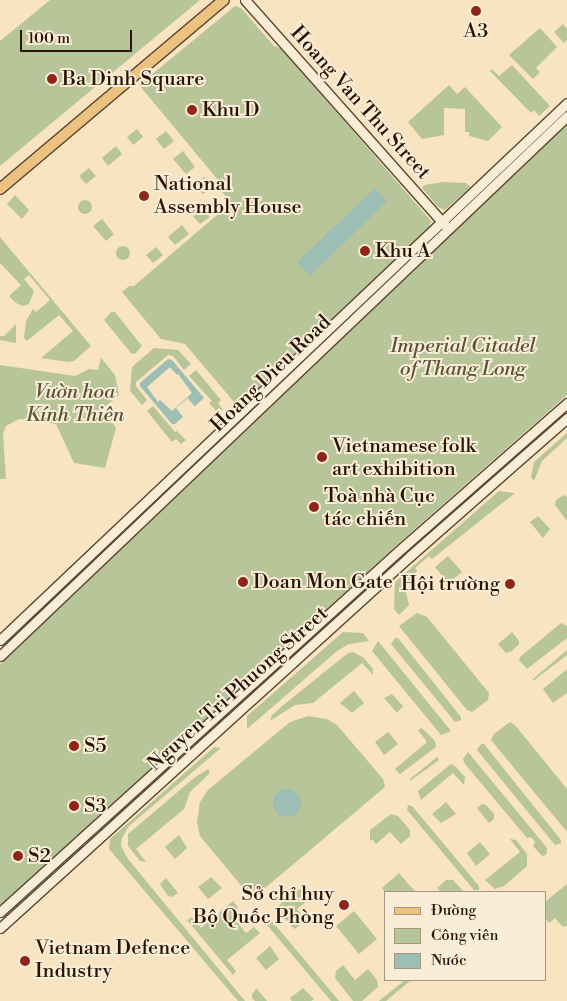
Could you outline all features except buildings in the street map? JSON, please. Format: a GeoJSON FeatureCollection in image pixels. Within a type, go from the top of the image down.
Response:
{"type":"FeatureCollection","features":[{"type":"Feature","properties":{"kind":"main road"},"geometry":{"type":"LineString","coordinates":[[0,189],[224,0]]}},
{"type":"Feature","properties":{"kind":"street","name":"Hoang Van Thu Street"},"geometry":{"type":"LineString","coordinates":[[245,0],[448,229]]}},
{"type":"Feature","properties":{"kind":"street","name":"Hoang Dieu Road"},"geometry":{"type":"LineString","coordinates":[[0,640],[567,103]]}},
{"type":"Feature","properties":{"kind":"street","name":"Hoang Dieu Road"},"geometry":{"type":"LineString","coordinates":[[0,656],[567,116]]}},
{"type":"Feature","properties":{"kind":"street","name":"Nguyen Tri Phuong Street"},"geometry":{"type":"LineString","coordinates":[[0,912],[402,548],[567,403]]}},
{"type":"Feature","properties":{"kind":"street","name":"Nguyen Tri Phuong Street"},"geometry":{"type":"LineString","coordinates":[[0,928],[567,418]]}},
{"type":"Feature","properties":{"kind":"street"},"geometry":{"type":"LineString","coordinates":[[215,717],[223,726]]}},
{"type":"Feature","properties":{"kind":"street"},"geometry":{"type":"LineString","coordinates":[[53,864],[61,873]]}},
{"type":"Feature","properties":{"kind":"green space","name":"Ba Dinh Square"},"geometry":{"type":"Polygon","coordinates":[[[50,0],[200,0],[0,166],[0,41],[50,0]]]}},
{"type":"Feature","properties":{"kind":"green space"},"geometry":{"type":"Polygon","coordinates":[[[235,6],[241,8],[274,46],[282,49],[431,221],[429,227],[245,403],[239,404],[234,402],[185,344],[161,339],[122,292],[129,286],[134,286],[231,203],[216,185],[218,180],[139,85],[235,6]]]}},
{"type":"Feature","properties":{"kind":"green space"},"geometry":{"type":"Polygon","coordinates":[[[563,24],[567,29],[567,40],[564,43],[554,32],[563,24]]]}},
{"type":"Feature","properties":{"kind":"green space"},"geometry":{"type":"Polygon","coordinates":[[[540,28],[557,47],[536,68],[540,72],[533,79],[509,55],[540,28]]]}},
{"type":"Feature","properties":{"kind":"green space"},"geometry":{"type":"Polygon","coordinates":[[[512,65],[550,106],[539,116],[534,110],[531,113],[490,71],[492,69],[499,76],[512,65]]]}},
{"type":"Feature","properties":{"kind":"green space"},"geometry":{"type":"Polygon","coordinates":[[[449,85],[457,94],[465,87],[502,127],[488,141],[469,136],[469,132],[465,132],[465,109],[444,108],[444,135],[422,139],[408,122],[449,85]]]}},
{"type":"Feature","properties":{"kind":"green space","name":"Imperial Citadel of Thang Long"},"geometry":{"type":"Polygon","coordinates":[[[567,124],[567,395],[399,543],[289,646],[0,907],[0,664],[567,124]]]}},
{"type":"Feature","properties":{"kind":"green space"},"geometry":{"type":"Polygon","coordinates":[[[137,129],[143,137],[133,145],[127,137],[137,129]]]}},
{"type":"Feature","properties":{"kind":"green space"},"geometry":{"type":"Polygon","coordinates":[[[166,131],[174,141],[164,149],[156,139],[166,131]]]}},
{"type":"Feature","properties":{"kind":"green space"},"geometry":{"type":"Polygon","coordinates":[[[116,146],[122,154],[108,166],[102,158],[116,146]]]}},
{"type":"Feature","properties":{"kind":"green space"},"geometry":{"type":"Polygon","coordinates":[[[183,151],[195,167],[186,174],[173,159],[183,151]]]}},
{"type":"Feature","properties":{"kind":"green space"},"geometry":{"type":"Polygon","coordinates":[[[89,168],[96,176],[86,184],[79,176],[89,168]]]}},
{"type":"Feature","properties":{"kind":"green space"},"geometry":{"type":"Polygon","coordinates":[[[204,177],[212,187],[203,194],[195,185],[204,177]]]}},
{"type":"Feature","properties":{"kind":"green space"},"geometry":{"type":"Polygon","coordinates":[[[444,182],[466,183],[471,187],[445,210],[438,207],[422,188],[424,185],[444,182]]]}},
{"type":"Feature","properties":{"kind":"green space"},"geometry":{"type":"Polygon","coordinates":[[[15,195],[29,210],[22,219],[7,204],[15,195]]]}},
{"type":"Feature","properties":{"kind":"green space"},"geometry":{"type":"Polygon","coordinates":[[[85,200],[90,202],[92,207],[90,212],[85,214],[80,212],[78,207],[80,202],[85,200]]]}},
{"type":"Feature","properties":{"kind":"green space"},"geometry":{"type":"Polygon","coordinates":[[[203,208],[210,217],[200,224],[193,216],[203,208]]]}},
{"type":"Feature","properties":{"kind":"green space"},"geometry":{"type":"Polygon","coordinates":[[[102,219],[114,234],[106,241],[93,226],[102,219]]]}},
{"type":"Feature","properties":{"kind":"green space"},"geometry":{"type":"Polygon","coordinates":[[[182,225],[189,234],[175,245],[168,237],[182,225]]]}},
{"type":"Feature","properties":{"kind":"green space"},"geometry":{"type":"Polygon","coordinates":[[[0,237],[91,346],[74,361],[41,358],[73,331],[59,315],[27,341],[24,338],[26,321],[33,309],[36,312],[50,300],[29,275],[24,279],[34,291],[29,304],[23,306],[16,303],[9,296],[21,285],[0,263],[0,237]]]}},
{"type":"Feature","properties":{"kind":"green space"},"geometry":{"type":"Polygon","coordinates":[[[123,246],[128,248],[130,253],[128,258],[123,260],[118,258],[116,253],[118,248],[123,246]]]}},
{"type":"Feature","properties":{"kind":"green space"},"geometry":{"type":"Polygon","coordinates":[[[156,247],[163,255],[153,263],[146,255],[156,247]]]}},
{"type":"Feature","properties":{"kind":"green space"},"geometry":{"type":"Polygon","coordinates":[[[111,312],[115,312],[142,346],[135,354],[131,353],[104,320],[111,312]]]}},
{"type":"Feature","properties":{"kind":"green space"},"geometry":{"type":"Polygon","coordinates":[[[16,324],[16,343],[0,340],[0,336],[4,336],[16,324]]]}},
{"type":"Feature","properties":{"kind":"green space"},"geometry":{"type":"Polygon","coordinates":[[[154,348],[178,350],[191,364],[184,370],[173,356],[168,355],[136,382],[136,386],[147,400],[142,405],[130,391],[132,367],[154,348]]]}},
{"type":"Feature","properties":{"kind":"green space","name":"Vườn hoa Kính Thiên"},"geometry":{"type":"Polygon","coordinates":[[[101,358],[115,375],[119,395],[102,409],[116,428],[105,468],[74,463],[56,424],[19,419],[6,426],[3,434],[6,479],[0,479],[0,365],[75,376],[89,369],[98,370],[101,358]]]}},
{"type":"Feature","properties":{"kind":"green space"},"geometry":{"type":"Polygon","coordinates":[[[196,370],[221,400],[218,403],[223,410],[218,413],[209,403],[212,401],[189,376],[196,370]]]}},
{"type":"Feature","properties":{"kind":"green space"},"geometry":{"type":"Polygon","coordinates":[[[153,406],[175,432],[177,431],[186,440],[181,444],[176,439],[172,442],[147,411],[153,406]]]}},
{"type":"Feature","properties":{"kind":"green space"},"geometry":{"type":"Polygon","coordinates":[[[567,433],[567,438],[542,461],[534,481],[531,477],[534,462],[567,433]]]}},
{"type":"Feature","properties":{"kind":"green space"},"geometry":{"type":"Polygon","coordinates":[[[499,491],[515,493],[432,559],[429,556],[415,568],[417,571],[405,588],[409,605],[399,615],[394,609],[395,582],[499,491]]]}},
{"type":"Feature","properties":{"kind":"green space"},"geometry":{"type":"Polygon","coordinates":[[[564,495],[567,497],[567,521],[555,505],[556,500],[564,495]]]}},
{"type":"Feature","properties":{"kind":"green space"},"geometry":{"type":"Polygon","coordinates":[[[538,516],[550,529],[543,538],[530,522],[538,516]]]}},
{"type":"Feature","properties":{"kind":"green space"},"geometry":{"type":"Polygon","coordinates":[[[448,556],[462,572],[448,583],[435,567],[448,556]]]}},
{"type":"Feature","properties":{"kind":"green space"},"geometry":{"type":"Polygon","coordinates":[[[417,613],[427,617],[489,693],[488,700],[472,712],[467,710],[399,626],[417,613]]]}},
{"type":"Feature","properties":{"kind":"green space"},"geometry":{"type":"Polygon","coordinates":[[[561,623],[567,626],[567,638],[527,669],[519,660],[520,657],[561,623]]]}},
{"type":"Feature","properties":{"kind":"green space"},"geometry":{"type":"Polygon","coordinates":[[[343,632],[363,633],[369,641],[349,644],[337,651],[247,729],[247,716],[343,632]]]}},
{"type":"Feature","properties":{"kind":"green space"},"geometry":{"type":"Polygon","coordinates":[[[512,632],[519,641],[519,644],[512,651],[506,653],[498,644],[512,632]]]}},
{"type":"Feature","properties":{"kind":"green space"},"geometry":{"type":"Polygon","coordinates":[[[395,638],[398,638],[461,717],[461,720],[455,722],[391,644],[395,638]]]}},
{"type":"Feature","properties":{"kind":"green space"},"geometry":{"type":"Polygon","coordinates":[[[378,641],[451,731],[441,735],[372,651],[378,641]]]}},
{"type":"Feature","properties":{"kind":"green space"},"geometry":{"type":"Polygon","coordinates":[[[567,650],[567,655],[533,681],[533,679],[567,650]]]}},
{"type":"Feature","properties":{"kind":"green space"},"geometry":{"type":"Polygon","coordinates":[[[353,652],[364,658],[373,669],[373,675],[362,663],[313,703],[295,705],[270,721],[272,715],[281,707],[348,653],[353,652]]]}},
{"type":"Feature","properties":{"kind":"green space"},"geometry":{"type":"Polygon","coordinates":[[[567,669],[567,693],[553,703],[543,689],[567,669]]]}},
{"type":"Feature","properties":{"kind":"green space"},"geometry":{"type":"Polygon","coordinates":[[[354,691],[364,703],[352,713],[340,703],[354,691]]]}},
{"type":"Feature","properties":{"kind":"green space"},"geometry":{"type":"Polygon","coordinates":[[[392,694],[403,706],[397,713],[384,698],[392,694]]]}},
{"type":"Feature","properties":{"kind":"green space"},"geometry":{"type":"Polygon","coordinates":[[[308,716],[327,719],[337,725],[383,779],[385,787],[258,894],[249,895],[200,836],[197,822],[200,802],[208,790],[290,722],[308,716]]]}},
{"type":"Feature","properties":{"kind":"green space"},"geometry":{"type":"Polygon","coordinates":[[[510,722],[515,725],[567,789],[567,832],[491,740],[494,734],[510,722]]]}},
{"type":"Feature","properties":{"kind":"green space"},"geometry":{"type":"Polygon","coordinates":[[[422,728],[435,741],[436,747],[400,774],[395,769],[427,742],[418,730],[422,728]]]}},
{"type":"Feature","properties":{"kind":"green space"},"geometry":{"type":"Polygon","coordinates":[[[388,732],[398,744],[384,755],[375,742],[388,732]]]}},
{"type":"Feature","properties":{"kind":"green space"},"geometry":{"type":"Polygon","coordinates":[[[481,744],[484,744],[561,840],[561,843],[555,845],[477,750],[481,744]]]}},
{"type":"Feature","properties":{"kind":"green space"},"geometry":{"type":"Polygon","coordinates":[[[214,747],[221,748],[129,826],[122,838],[121,846],[128,859],[245,1001],[238,1001],[109,849],[110,839],[214,747]]]}},
{"type":"Feature","properties":{"kind":"green space"},"geometry":{"type":"Polygon","coordinates":[[[468,752],[547,848],[546,855],[542,856],[533,846],[535,842],[531,837],[527,838],[465,764],[463,759],[468,752]]]}},
{"type":"Feature","properties":{"kind":"green space"},"geometry":{"type":"Polygon","coordinates":[[[437,757],[439,760],[410,781],[410,779],[437,757]]]}},
{"type":"Feature","properties":{"kind":"green space"},"geometry":{"type":"Polygon","coordinates":[[[451,764],[465,777],[464,785],[453,773],[421,800],[418,791],[451,764]]]}},
{"type":"Feature","properties":{"kind":"green space"},"geometry":{"type":"Polygon","coordinates":[[[208,769],[210,773],[190,792],[184,809],[136,849],[146,862],[140,861],[128,846],[128,834],[194,778],[208,769]]]}},
{"type":"Feature","properties":{"kind":"green space"},"geometry":{"type":"Polygon","coordinates":[[[446,802],[456,814],[441,823],[432,814],[446,802]]]}},
{"type":"Feature","properties":{"kind":"green space"},"geometry":{"type":"Polygon","coordinates":[[[482,804],[486,805],[494,814],[494,819],[489,823],[477,808],[482,804]]]}},
{"type":"Feature","properties":{"kind":"green space"},"geometry":{"type":"Polygon","coordinates":[[[408,805],[412,806],[479,886],[479,890],[474,890],[407,810],[408,805]]]}},
{"type":"Feature","properties":{"kind":"green space"},"geometry":{"type":"Polygon","coordinates":[[[391,814],[398,816],[410,830],[410,836],[401,844],[390,832],[376,844],[372,839],[370,841],[370,830],[391,814]]]}},
{"type":"Feature","properties":{"kind":"green space"},"geometry":{"type":"Polygon","coordinates":[[[179,835],[187,848],[175,859],[165,847],[179,835]]]}},
{"type":"Feature","properties":{"kind":"green space"},"geometry":{"type":"Polygon","coordinates":[[[510,839],[516,840],[527,854],[527,866],[504,886],[495,889],[485,880],[520,852],[510,839]]]}},
{"type":"Feature","properties":{"kind":"green space"},"geometry":{"type":"Polygon","coordinates":[[[480,842],[490,854],[476,866],[467,853],[480,842]]]}},
{"type":"Feature","properties":{"kind":"green space"},"geometry":{"type":"Polygon","coordinates":[[[399,873],[415,891],[384,891],[382,888],[399,873]]]}},
{"type":"Feature","properties":{"kind":"green space"},"geometry":{"type":"Polygon","coordinates":[[[211,877],[222,888],[208,899],[198,887],[211,877]]]}},
{"type":"Feature","properties":{"kind":"green space"},"geometry":{"type":"Polygon","coordinates":[[[166,878],[178,893],[172,897],[168,896],[160,884],[166,878]]]}},
{"type":"Feature","properties":{"kind":"green space"},"geometry":{"type":"Polygon","coordinates":[[[446,880],[453,880],[463,891],[440,891],[437,888],[446,880]]]}},
{"type":"Feature","properties":{"kind":"green space"},"geometry":{"type":"Polygon","coordinates":[[[567,884],[567,926],[563,927],[555,918],[549,923],[547,920],[547,900],[567,884]]]}},
{"type":"Feature","properties":{"kind":"green space"},"geometry":{"type":"Polygon","coordinates":[[[304,888],[310,890],[308,892],[312,897],[297,909],[307,921],[294,929],[278,908],[295,891],[304,888]]]}},
{"type":"Feature","properties":{"kind":"green space"},"geometry":{"type":"Polygon","coordinates":[[[233,901],[238,908],[231,914],[246,933],[254,927],[260,933],[227,960],[236,971],[233,975],[187,920],[192,917],[201,928],[233,901]]]}},
{"type":"Feature","properties":{"kind":"green space"},"geometry":{"type":"Polygon","coordinates":[[[354,911],[377,939],[359,954],[336,926],[354,911]]]}},
{"type":"Feature","properties":{"kind":"green space"},"geometry":{"type":"Polygon","coordinates":[[[269,920],[272,921],[339,1001],[331,1001],[267,925],[269,920]]]}},
{"type":"Feature","properties":{"kind":"green space"},"geometry":{"type":"Polygon","coordinates":[[[270,946],[279,959],[266,970],[256,958],[270,946]]]}},
{"type":"Feature","properties":{"kind":"green space"},"geometry":{"type":"Polygon","coordinates":[[[343,965],[355,980],[368,969],[377,980],[378,987],[362,1001],[353,1001],[335,978],[336,971],[343,965]]]}},
{"type":"Feature","properties":{"kind":"green space"},"geometry":{"type":"Polygon","coordinates":[[[404,981],[410,981],[386,1001],[379,1001],[404,981]]]}},
{"type":"Feature","properties":{"kind":"green space"},"geometry":{"type":"Polygon","coordinates":[[[257,988],[267,1001],[255,1001],[252,998],[252,994],[257,988]]]}},
{"type":"Feature","properties":{"kind":"green space"},"geometry":{"type":"Polygon","coordinates":[[[303,988],[314,999],[311,1001],[292,1001],[290,998],[303,988]]]}},
{"type":"Feature","properties":{"kind":"water"},"geometry":{"type":"Polygon","coordinates":[[[375,188],[387,201],[310,276],[298,264],[299,260],[375,188]]]}},
{"type":"Feature","properties":{"kind":"water"},"geometry":{"type":"Polygon","coordinates":[[[168,359],[172,360],[204,398],[175,424],[172,424],[140,386],[140,383],[168,359]],[[170,367],[147,387],[158,402],[160,400],[172,411],[192,393],[170,367]]]}},
{"type":"Feature","properties":{"kind":"water"},"geometry":{"type":"Polygon","coordinates":[[[287,789],[297,793],[301,803],[297,813],[287,817],[277,813],[273,803],[277,793],[287,789]]]}},
{"type":"Feature","properties":{"kind":"pier"},"geometry":{"type":"Polygon","coordinates":[[[188,398],[195,407],[183,417],[176,408],[188,398]]]}},
{"type":"Feature","properties":{"kind":"place","name":"A3"},"geometry":{"type":"Point","coordinates":[476,11]}},
{"type":"Feature","properties":{"kind":"place","name":"Ba Dinh Square"},"geometry":{"type":"Point","coordinates":[52,79]}},
{"type":"Feature","properties":{"kind":"place","name":"Khu D"},"geometry":{"type":"Point","coordinates":[192,110]}},
{"type":"Feature","properties":{"kind":"place","name":"National Assembly House"},"geometry":{"type":"Point","coordinates":[144,196]}},
{"type":"Feature","properties":{"kind":"place","name":"Khu A"},"geometry":{"type":"Point","coordinates":[365,251]}},
{"type":"Feature","properties":{"kind":"place","name":"Vietnamese folk art exhibition"},"geometry":{"type":"Point","coordinates":[322,457]}},
{"type":"Feature","properties":{"kind":"place","name":"Toà nhà Cục tác chiến"},"geometry":{"type":"Point","coordinates":[314,507]}},
{"type":"Feature","properties":{"kind":"place","name":"Doan Mon Gate"},"geometry":{"type":"Point","coordinates":[243,582]}},
{"type":"Feature","properties":{"kind":"place","name":"Hội trường"},"geometry":{"type":"Point","coordinates":[510,584]}},
{"type":"Feature","properties":{"kind":"place","name":"S5"},"geometry":{"type":"Point","coordinates":[74,746]}},
{"type":"Feature","properties":{"kind":"place","name":"S3"},"geometry":{"type":"Point","coordinates":[74,806]}},
{"type":"Feature","properties":{"kind":"place","name":"S2"},"geometry":{"type":"Point","coordinates":[18,856]}},
{"type":"Feature","properties":{"kind":"place","name":"Sở chỉ huy Bộ Quốc Phòng"},"geometry":{"type":"Point","coordinates":[344,905]}},
{"type":"Feature","properties":{"kind":"place","name":"Vietnam Defence Industry"},"geometry":{"type":"Point","coordinates":[25,961]}}]}
